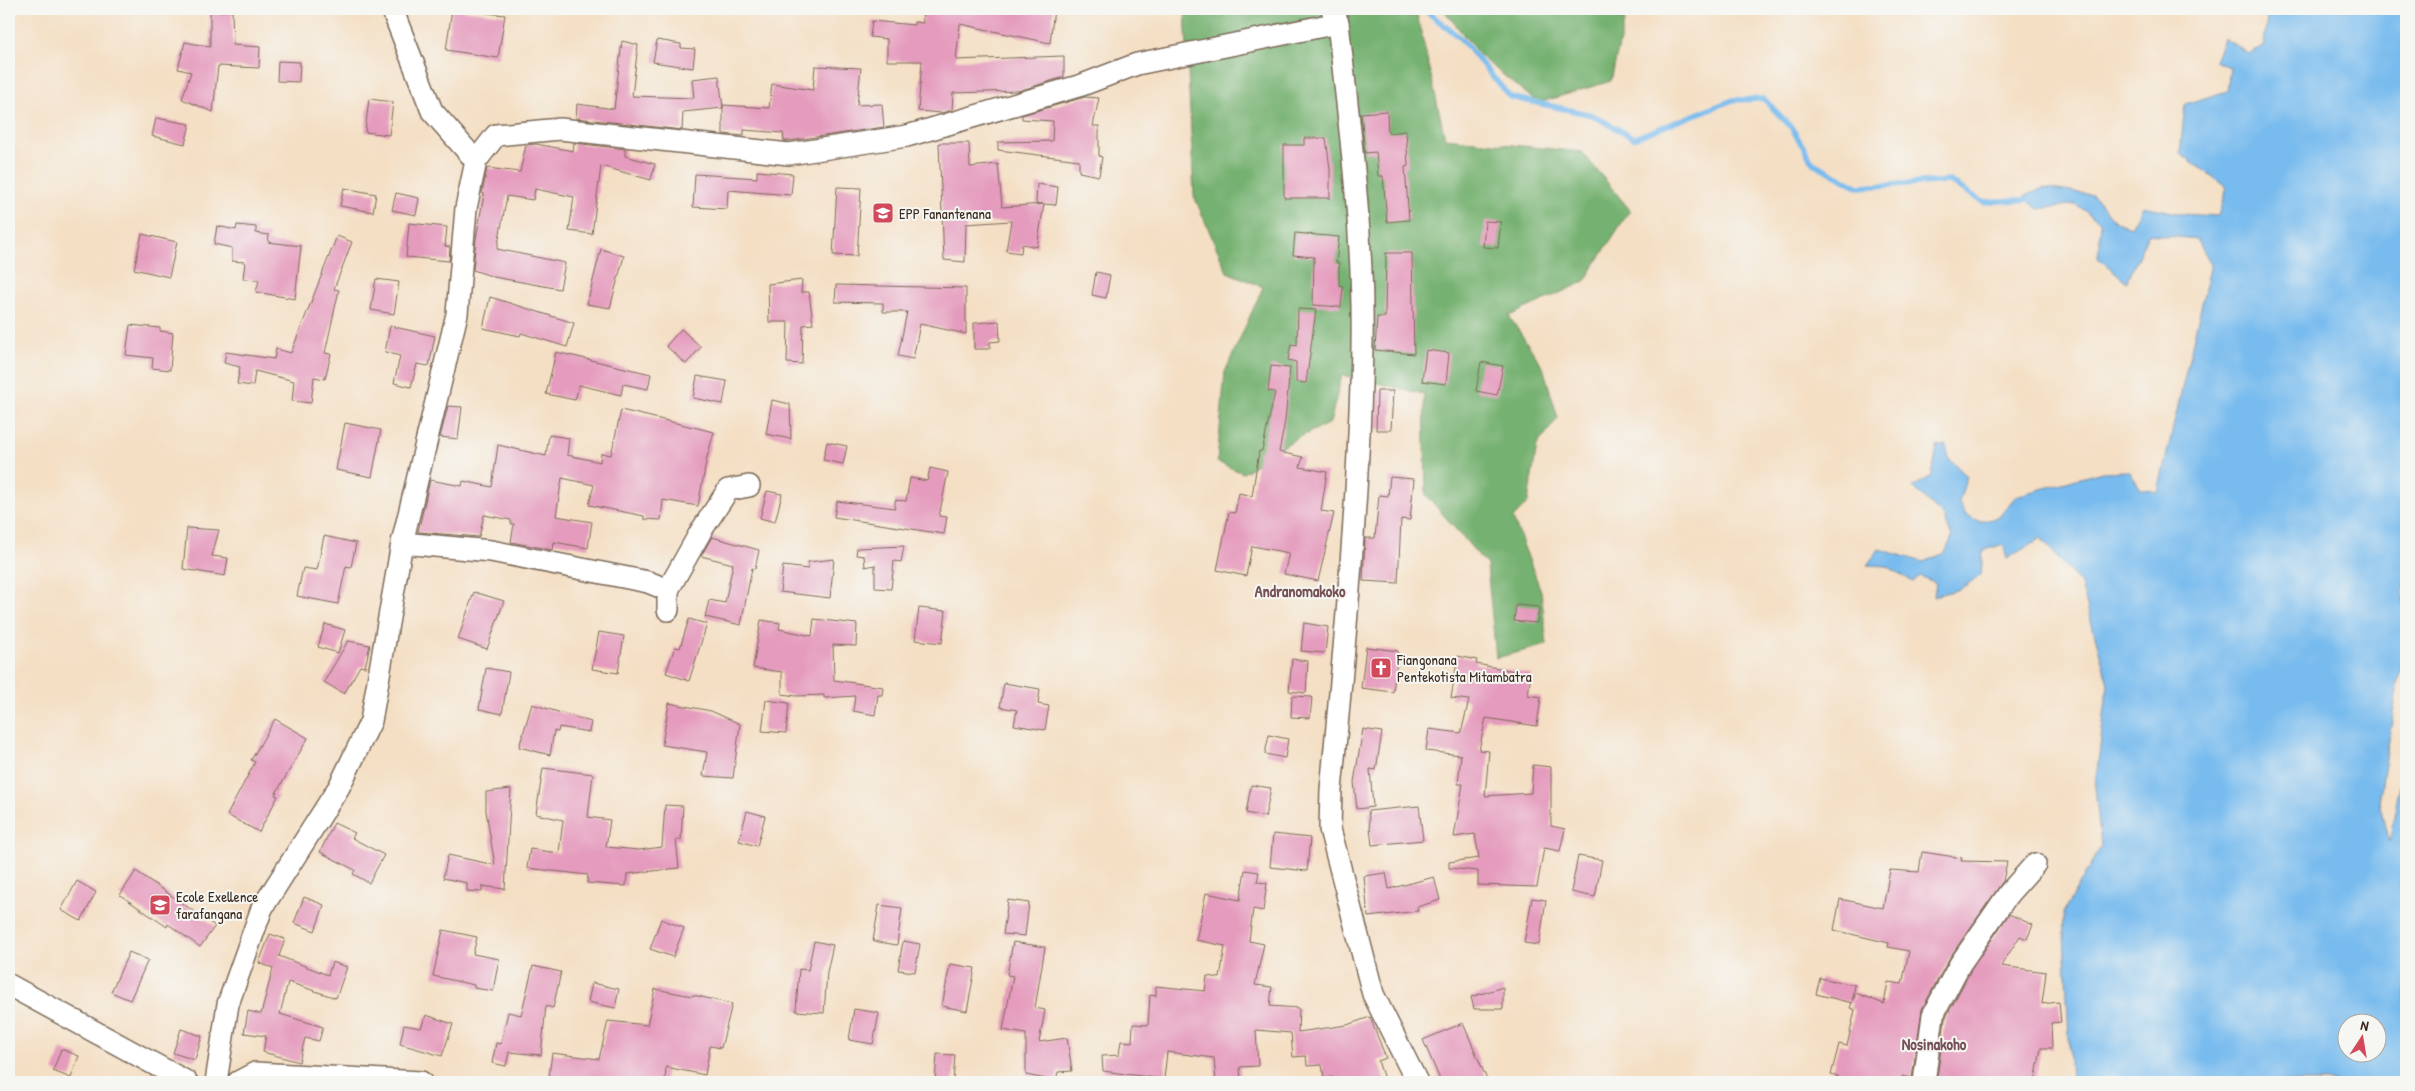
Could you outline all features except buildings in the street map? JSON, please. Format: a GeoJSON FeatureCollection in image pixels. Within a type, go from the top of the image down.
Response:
{"type":"FeatureCollection","features":[{"type":"Feature","properties":{"kind":"street"},"geometry":{"type":"LineString","coordinates":[[392,9],[432,111],[476,161]]}},
{"type":"Feature","properties":{"kind":"street"},"geometry":{"type":"LineString","coordinates":[[216,1082],[228,1004],[262,908],[339,787],[371,721],[402,543],[457,314],[466,208],[476,161],[496,135],[560,129],[789,154],[907,136],[1082,85],[1137,64],[1335,16],[1358,224],[1362,345],[1353,553],[1331,790],[1330,829],[1373,994],[1417,1082]]}},
{"type":"Feature","properties":{"kind":"street"},"geometry":{"type":"LineString","coordinates":[[402,543],[491,550],[648,582],[668,600],[701,531],[728,490],[749,486]]}},
{"type":"Feature","properties":{"kind":"street"},"geometry":{"type":"LineString","coordinates":[[1924,1082],[1933,1016],[1960,964],[2009,893],[2035,864]]}},
{"type":"Feature","properties":{"kind":"street"},"geometry":{"type":"LineString","coordinates":[[9,985],[187,1082]]}},
{"type":"Feature","properties":{"kind":"street"},"geometry":{"type":"LineString","coordinates":[[238,1082],[255,1073],[421,1082]]}},
{"type":"Feature","properties":{"kind":"green space"},"geometry":{"type":"Polygon","coordinates":[[[1185,9],[1424,9],[1417,14],[1445,138],[1582,152],[1630,210],[1584,282],[1509,316],[1543,367],[1558,418],[1537,445],[1528,502],[1513,518],[1541,591],[1547,645],[1496,658],[1487,565],[1426,495],[1424,394],[1342,375],[1330,423],[1295,439],[1243,473],[1217,462],[1225,372],[1263,287],[1227,272],[1194,196],[1185,9]]]}},
{"type":"Feature","properties":{"kind":"green space"},"geometry":{"type":"Polygon","coordinates":[[[1443,9],[1627,9],[1611,81],[1538,103],[1481,57],[1443,9]]]}},
{"type":"Feature","properties":{"kind":"water"},"geometry":{"type":"Polygon","coordinates":[[[2268,9],[2406,9],[2406,567],[2403,596],[2405,641],[2379,802],[2389,842],[2406,753],[2406,1082],[2071,1082],[2063,913],[2101,846],[2095,786],[2108,684],[2081,584],[2041,538],[2007,559],[2003,544],[1983,551],[1981,575],[1960,589],[1934,596],[1936,583],[1920,576],[1913,582],[1887,566],[1867,565],[1879,549],[1923,562],[1945,553],[1952,537],[1944,517],[1913,487],[1932,476],[1937,447],[1946,445],[1949,459],[1967,476],[1959,502],[1965,514],[1980,522],[1999,517],[2016,496],[2102,472],[2129,471],[2141,489],[2158,492],[2211,264],[2197,239],[2148,234],[2127,282],[2098,258],[2101,223],[2076,204],[2039,209],[2024,197],[2043,188],[2093,195],[2116,222],[2131,227],[2143,206],[2182,214],[2218,216],[2227,187],[2180,153],[2185,104],[2227,91],[2230,68],[2215,61],[2224,38],[2249,54],[2264,45],[2268,9]]]}},
{"type":"Feature","properties":{"kind":"waterway"},"geometry":{"type":"LineString","coordinates":[[1424,9],[1460,38],[1510,97],[1592,115],[1634,138],[1733,100],[1764,99],[1791,127],[1813,163],[1859,187],[1950,181],[1983,202],[2034,199]]}},
{"type":"Feature","properties":{"kind":"place","name":"EPP Fanantenana"},"geometry":{"type":"Point","coordinates":[883,213]}},
{"type":"Feature","properties":{"kind":"place","name":"Fiangonana Pentekotista Mitambatra"},"geometry":{"type":"Point","coordinates":[1381,668]}},
{"type":"Feature","properties":{"kind":"place","name":"Ecole Exellence farafangana"},"geometry":{"type":"Point","coordinates":[160,905]}},
{"type":"Feature","properties":{"kind":"district","name":"Andranomakoko"},"geometry":{"type":"Point","coordinates":[1300,591]}},
{"type":"Feature","properties":{"kind":"district","name":"Nosinakoho"},"geometry":{"type":"Point","coordinates":[1934,1044]}}]}
